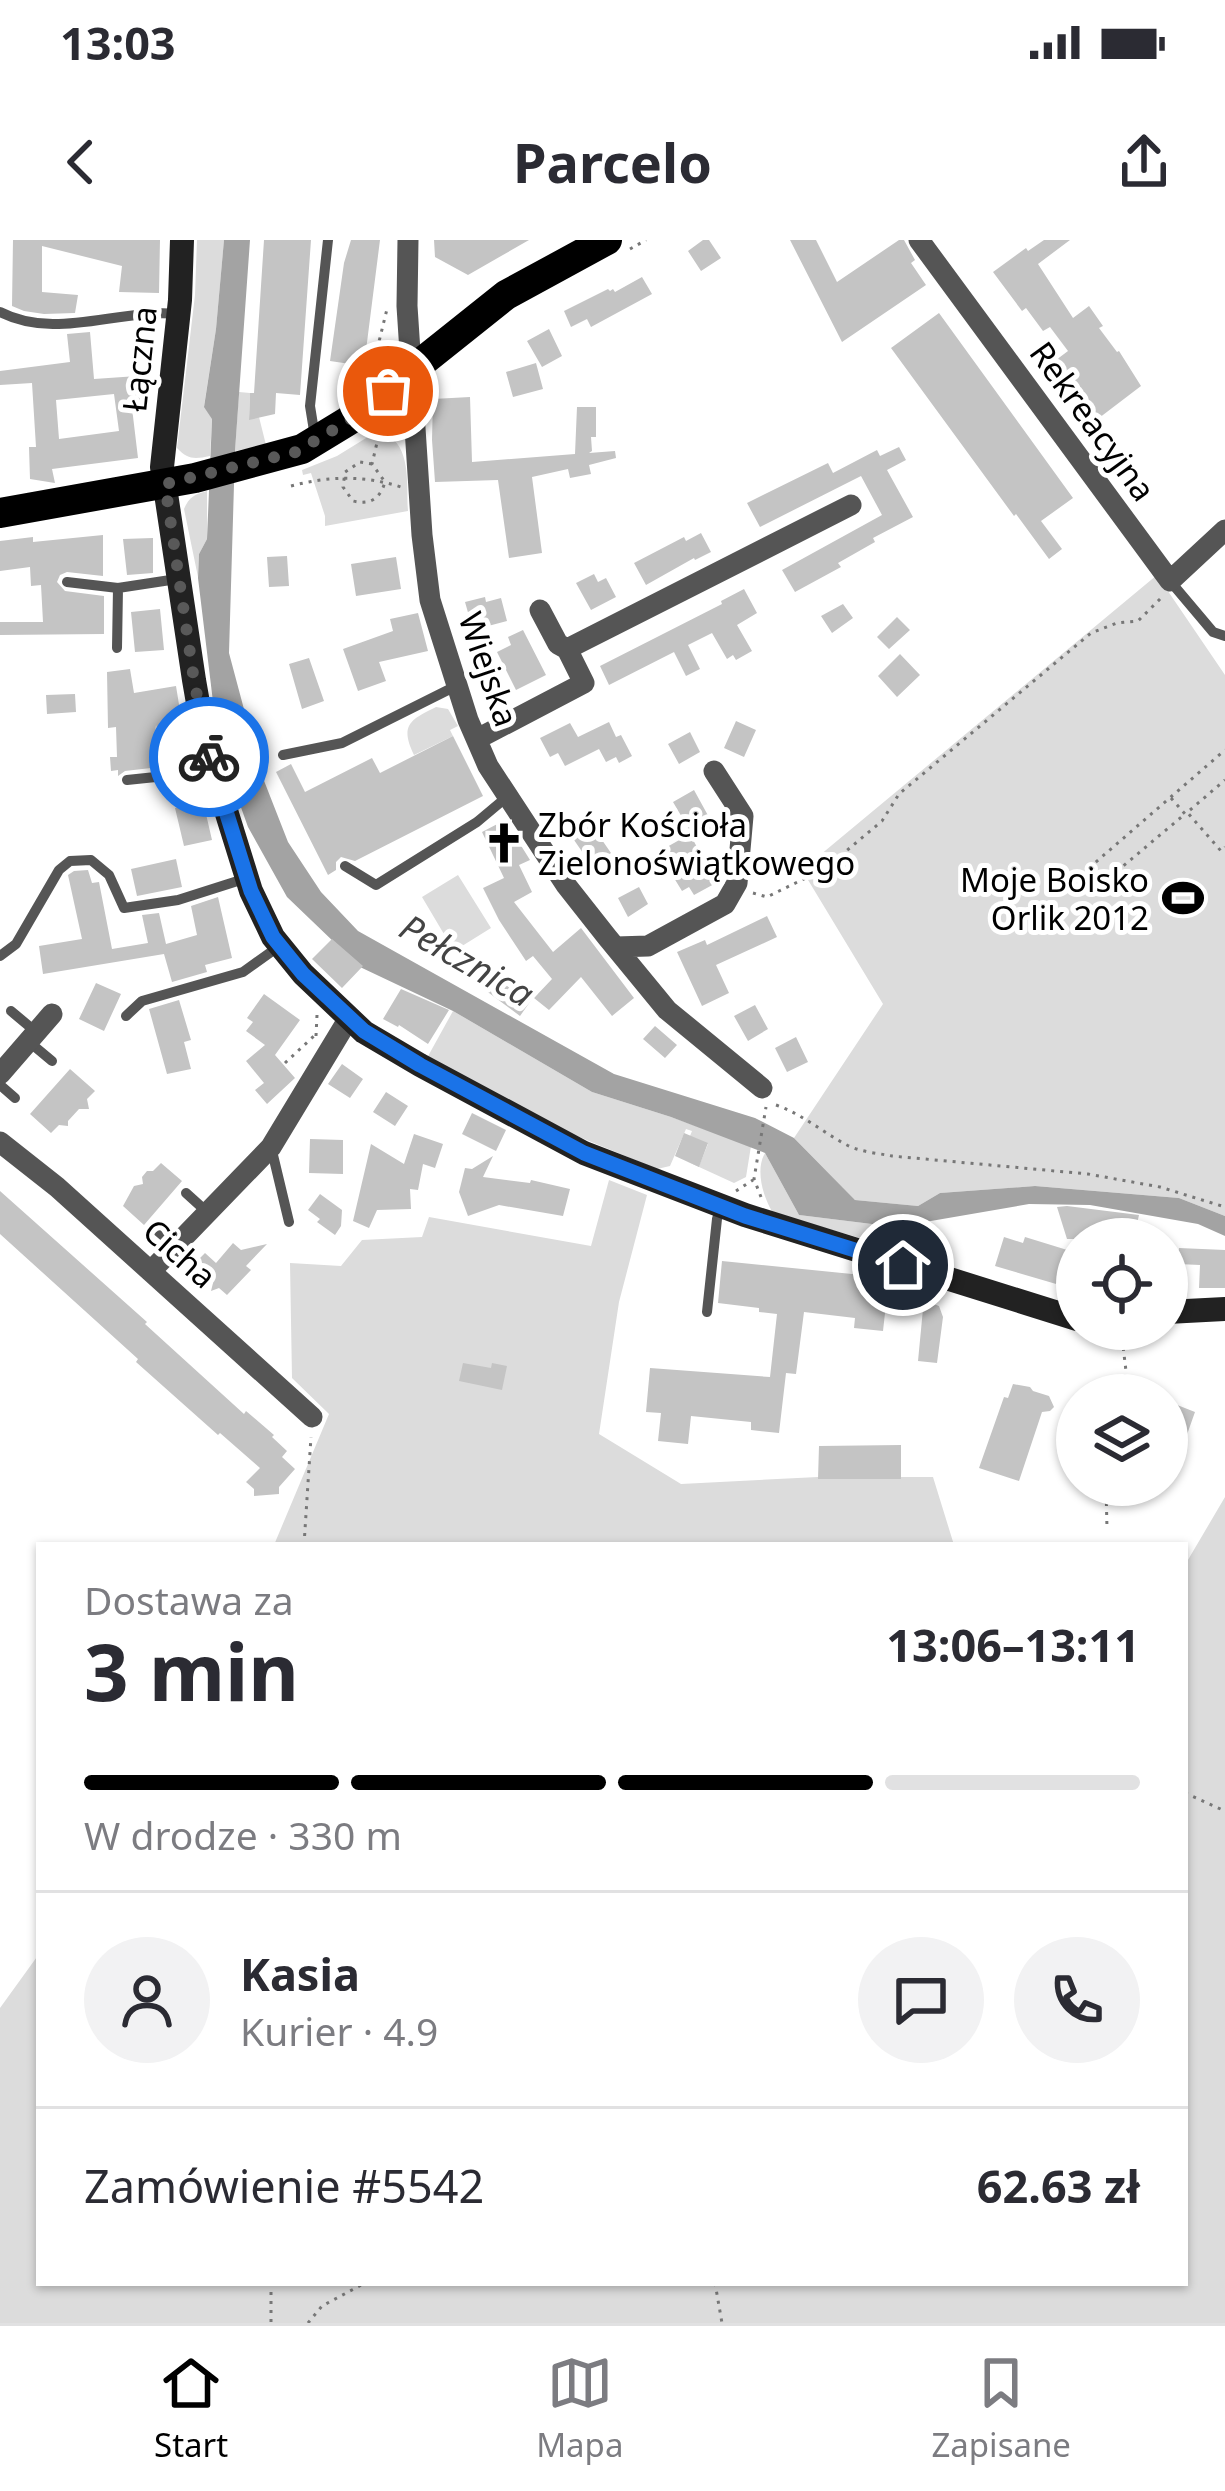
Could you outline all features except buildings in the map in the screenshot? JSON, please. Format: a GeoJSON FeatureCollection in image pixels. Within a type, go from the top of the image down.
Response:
{"type":"FeatureCollection","features":[{"type":"Feature","properties":{"kind":"main road"},"geometry":{"type":"LineString","coordinates":[[0,513],[180,482],[296,452],[348,421],[506,295],[599,246]]}},
{"type":"Feature","properties":{"kind":"street","name":"Łączna"},"geometry":{"type":"LineString","coordinates":[[182,240],[162,449],[180,482],[179,579],[205,743],[261,916],[280,946],[364,1031],[584,1153],[721,1206],[1056,1312]]}},
{"type":"Feature","properties":{"kind":"street","name":"Wiejska"},"geometry":{"type":"LineString","coordinates":[[408,240],[407,306],[430,600],[477,740],[488,766],[566,884],[616,947],[667,1010],[765,1099]]}},
{"type":"Feature","properties":{"kind":"street","name":"Rekreacyjna"},"geometry":{"type":"LineString","coordinates":[[919,240],[1170,581]]}},
{"type":"Feature","properties":{"kind":"street"},"geometry":{"type":"LineString","coordinates":[[567,649],[851,505]]}},
{"type":"Feature","properties":{"kind":"street"},"geometry":{"type":"LineString","coordinates":[[1170,581],[1225,530]]}},
{"type":"Feature","properties":{"kind":"street"},"geometry":{"type":"LineString","coordinates":[[477,740],[584,683],[540,610]]}},
{"type":"Feature","properties":{"kind":"street"},"geometry":{"type":"LineString","coordinates":[[616,947],[648,946],[725,904],[737,883],[742,816],[714,770]]}},
{"type":"Feature","properties":{"kind":"street"},"geometry":{"type":"LineString","coordinates":[[0,1074],[52,1014]]}},
{"type":"Feature","properties":{"kind":"street"},"geometry":{"type":"LineString","coordinates":[[151,1271],[271,1148],[349,1018]]}},
{"type":"Feature","properties":{"kind":"street","name":"Cicha"},"geometry":{"type":"LineString","coordinates":[[0,1142],[58,1187],[312,1417]]}},
{"type":"Feature","properties":{"kind":"street"},"geometry":{"type":"LineString","coordinates":[[1188,1311],[1225,1309]]}},
{"type":"Feature","properties":{"kind":"lane"},"geometry":{"type":"LineString","coordinates":[[316,440],[310,406],[328,240]]}},
{"type":"Feature","properties":{"kind":"lane"},"geometry":{"type":"LineString","coordinates":[[0,312],[46,326],[116,316],[178,314]]}},
{"type":"Feature","properties":{"kind":"lane"},"geometry":{"type":"LineString","coordinates":[[67,582],[118,588],[179,579]]}},
{"type":"Feature","properties":{"kind":"lane"},"geometry":{"type":"LineString","coordinates":[[1170,581],[1213,632],[1225,636]]}},
{"type":"Feature","properties":{"kind":"lane"},"geometry":{"type":"LineString","coordinates":[[118,588],[118,648]]}},
{"type":"Feature","properties":{"kind":"lane"},"geometry":{"type":"LineString","coordinates":[[284,755],[341,743],[456,686]]}},
{"type":"Feature","properties":{"kind":"lane"},"geometry":{"type":"LineString","coordinates":[[127,780],[213,771]]}},
{"type":"Feature","properties":{"kind":"lane"},"geometry":{"type":"LineString","coordinates":[[345,866],[376,885],[477,822],[508,796]]}},
{"type":"Feature","properties":{"kind":"lane"},"geometry":{"type":"LineString","coordinates":[[0,956],[16,944],[59,870],[70,861],[91,860],[109,875],[124,908],[178,900],[247,878]]}},
{"type":"Feature","properties":{"kind":"lane"},"geometry":{"type":"LineString","coordinates":[[125,1016],[142,1000],[243,972],[280,946]]}},
{"type":"Feature","properties":{"kind":"lane"},"geometry":{"type":"LineString","coordinates":[[10,1011],[52,1061]]}},
{"type":"Feature","properties":{"kind":"lane"},"geometry":{"type":"LineString","coordinates":[[0,1085],[15,1098]]}},
{"type":"Feature","properties":{"kind":"lane"},"geometry":{"type":"LineString","coordinates":[[271,1148],[289,1222]]}},
{"type":"Feature","properties":{"kind":"lane"},"geometry":{"type":"LineString","coordinates":[[185,1193],[207,1212]]}},
{"type":"Feature","properties":{"kind":"lane"},"geometry":{"type":"LineString","coordinates":[[707,1312],[721,1206]]}},
{"type":"Feature","properties":{"kind":"lane"},"geometry":{"type":"LineString","coordinates":[[154,1228],[175,1245]]}},
{"type":"Feature","properties":{"kind":"path"},"geometry":{"type":"LineString","coordinates":[[599,246],[646,240]]}},
{"type":"Feature","properties":{"kind":"path"},"geometry":{"type":"LineString","coordinates":[[366,375],[389,299]]}},
{"type":"Feature","properties":{"kind":"path"},"geometry":{"type":"LineString","coordinates":[[380,430],[372,464],[385,482]]}},
{"type":"Feature","properties":{"kind":"path"},"geometry":{"type":"LineString","coordinates":[[343,478],[355,464],[372,464]]}},
{"type":"Feature","properties":{"kind":"path"},"geometry":{"type":"LineString","coordinates":[[343,478],[346,495],[362,503],[378,497],[385,482]]}},
{"type":"Feature","properties":{"kind":"path"},"geometry":{"type":"LineString","coordinates":[[291,486],[343,478],[409,490]]}},
{"type":"Feature","properties":{"kind":"path"},"geometry":{"type":"LineString","coordinates":[[734,888],[767,897],[826,868],[882,821],[899,794],[1091,633],[1138,621],[1161,599],[1170,581]]}},
{"type":"Feature","properties":{"kind":"path"},"geometry":{"type":"LineString","coordinates":[[1089,868],[1225,750]]}},
{"type":"Feature","properties":{"kind":"path"},"geometry":{"type":"LineString","coordinates":[[1103,883],[1225,780]]}},
{"type":"Feature","properties":{"kind":"path"},"geometry":{"type":"LineString","coordinates":[[1170,797],[1221,851],[1225,848]]}},
{"type":"Feature","properties":{"kind":"path"},"geometry":{"type":"LineString","coordinates":[[285,1063],[316,1035]]}},
{"type":"Feature","properties":{"kind":"path"},"geometry":{"type":"LineString","coordinates":[[764,1206],[754,1179],[765,1099],[843,1143],[867,1151],[1088,1174],[1160,1187],[1225,1207]]}},
{"type":"Feature","properties":{"kind":"path"},"geometry":{"type":"LineString","coordinates":[[304,1542],[312,1417]]}},
{"type":"Feature","properties":{"kind":"path"},"geometry":{"type":"LineString","coordinates":[[1106,1506],[1107,1529]]}},
{"type":"Feature","properties":{"kind":"path"},"geometry":{"type":"LineString","coordinates":[[1188,1793],[1225,1811]]}},
{"type":"Feature","properties":{"kind":"path"},"geometry":{"type":"LineString","coordinates":[[271,2286],[271,2323]]}},
{"type":"Feature","properties":{"kind":"path"},"geometry":{"type":"LineString","coordinates":[[308,2323],[322,2306],[359,2286]]}},
{"type":"Feature","properties":{"kind":"path"},"geometry":{"type":"LineString","coordinates":[[716,2286],[722,2323]]}},
{"type":"Feature","properties":{"kind":"shaded area"},"geometry":{"type":"Polygon","coordinates":[[[197,240],[224,240],[204,406],[212,418],[210,456],[196,458],[177,448],[197,240]]]}},
{"type":"Feature","properties":{"kind":"shaded area"},"geometry":{"type":"Polygon","coordinates":[[[224,240],[250,240],[235,451],[229,653],[261,773],[288,842],[321,892],[358,931],[614,1074],[755,1118],[794,1138],[855,1200],[918,1206],[940,1193],[1035,1186],[1179,1198],[1225,1216],[1225,1236],[1188,1222],[1188,1218],[1090,1205],[1029,1204],[896,1227],[799,1215],[765,1153],[592,1092],[453,1011],[360,967],[287,897],[248,827],[218,743],[198,578],[199,554],[207,539],[212,419],[204,407],[224,240]]]}},
{"type":"Feature","properties":{"kind":"shaded area"},"geometry":{"type":"Polygon","coordinates":[[[239,392],[250,393],[249,419],[259,417],[266,445],[235,451],[239,392]]]}},
{"type":"Feature","properties":{"kind":"shaded area"},"geometry":{"type":"Polygon","coordinates":[[[385,433],[404,457],[408,511],[325,526],[311,473],[303,475],[302,470],[371,435],[385,433]]]}},
{"type":"Feature","properties":{"kind":"shaded area"},"geometry":{"type":"Polygon","coordinates":[[[207,491],[207,539],[199,554],[198,577],[184,509],[193,497],[207,491]]]}},
{"type":"Feature","properties":{"kind":"shaded area"},"geometry":{"type":"Polygon","coordinates":[[[1157,575],[1225,675],[1225,1216],[1179,1198],[1035,1186],[940,1193],[918,1206],[855,1200],[794,1138],[883,1004],[802,870],[1157,575]]]}},
{"type":"Feature","properties":{"kind":"shaded area"},"geometry":{"type":"Polygon","coordinates":[[[436,707],[448,709],[458,726],[450,730],[453,736],[414,755],[410,725],[436,707]]]}},
{"type":"Feature","properties":{"kind":"shaded area"},"geometry":{"type":"Polygon","coordinates":[[[458,875],[491,928],[454,951],[422,897],[458,875]]]}},
{"type":"Feature","properties":{"kind":"shaded area"},"geometry":{"type":"Polygon","coordinates":[[[453,1011],[592,1092],[751,1146],[746,1177],[734,1183],[686,1161],[699,1166],[708,1144],[690,1136],[692,1131],[686,1129],[670,1166],[657,1169],[572,1134],[427,1058],[453,1011]]]}},
{"type":"Feature","properties":{"kind":"shaded area"},"geometry":{"type":"Polygon","coordinates":[[[765,1153],[799,1215],[896,1227],[895,1248],[773,1213],[762,1183],[765,1153]]]}},
{"type":"Feature","properties":{"kind":"shaded area"},"geometry":{"type":"Polygon","coordinates":[[[609,1180],[647,1195],[619,1302],[599,1434],[681,1484],[933,1477],[953,1542],[275,1542],[329,1414],[292,1378],[290,1263],[341,1266],[362,1240],[422,1237],[429,1217],[591,1246],[609,1180]]]}},
{"type":"Feature","properties":{"kind":"shaded area"},"geometry":{"type":"Polygon","coordinates":[[[1225,1497],[1225,2323],[0,2323],[0,2008],[36,1958],[36,2286],[1188,2286],[1188,1560],[1225,1497]]]}},
{"type":"Feature","properties":{"kind":"way so far"},"geometry":{"type":"LineString","coordinates":[[209,757],[165,484],[296,452],[388,391]]}},
{"type":"Feature","properties":{"kind":"place","name":"Zbór Kościoła Zielonoświątkowego"},"geometry":{"type":"Point","coordinates":[504,843]}},
{"type":"Feature","properties":{"kind":"place","name":"Moje Boisko Orlik 2012"},"geometry":{"type":"Point","coordinates":[1183,898]}},
{"type":"Feature","properties":{"kind":"route"},"geometry":{"type":"LineString","coordinates":[[209,757],[261,916],[303,974],[364,1031],[584,1153],[745,1216],[903,1265]]}},
{"type":"Feature","properties":{"kind":"water label","name":"Pełcznica"},"geometry":{"type":"Point","coordinates":[467,960]}}]}
